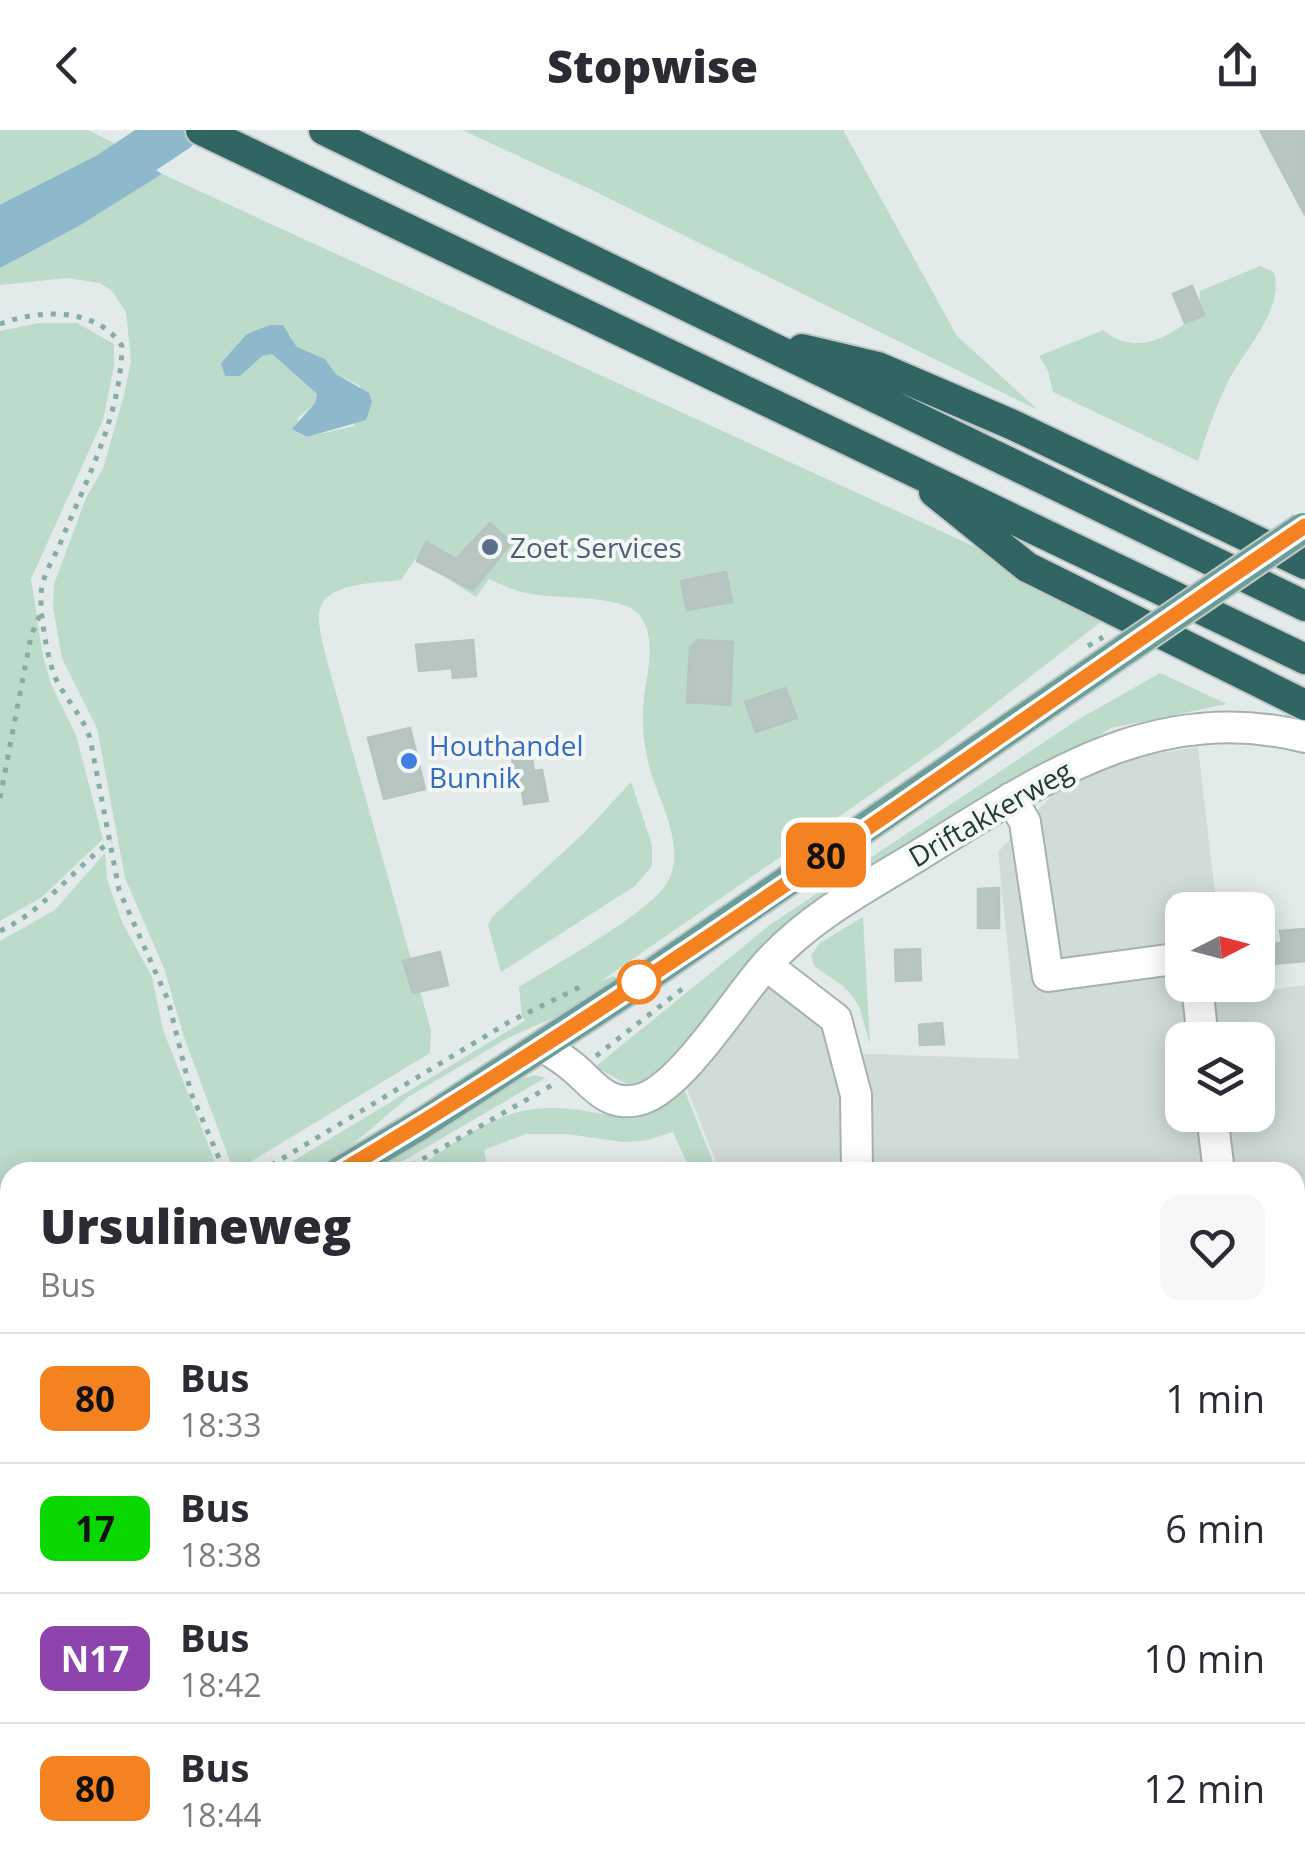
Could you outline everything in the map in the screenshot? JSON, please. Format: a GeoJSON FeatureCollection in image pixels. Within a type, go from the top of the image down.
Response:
{"type":"FeatureCollection","features":[{"type":"Feature","properties":{"kind":"highway"},"geometry":{"type":"LineString","coordinates":[[324,130],[1305,606]]}},
{"type":"Feature","properties":{"kind":"highway"},"geometry":{"type":"LineString","coordinates":[[212,136],[1305,659]]}},
{"type":"Feature","properties":{"kind":"highway"},"geometry":{"type":"LineString","coordinates":[[750,338],[878,366],[1013,425],[1305,564]]}},
{"type":"Feature","properties":{"kind":"highway"},"geometry":{"type":"LineString","coordinates":[[892,459],[1027,567],[1305,704]]}},
{"type":"Feature","properties":{"kind":"main road"},"geometry":{"type":"LineString","coordinates":[[356,1162],[543,1046],[1304,527]]}},
{"type":"Feature","properties":{"kind":"street","name":"Driftakkerweg"},"geometry":{"type":"LineString","coordinates":[[543,1046],[611,1099],[631,1102],[651,1096],[680,1072],[766,965],[809,922],[1073,762],[1168,733],[1232,728],[1305,737]]}},
{"type":"Feature","properties":{"kind":"street"},"geometry":{"type":"LineString","coordinates":[[1011,798],[1025,822],[1048,976],[1165,960]]}},
{"type":"Feature","properties":{"kind":"street"},"geometry":{"type":"LineString","coordinates":[[766,965],[836,1019],[856,1095],[858,1162]]}},
{"type":"Feature","properties":{"kind":"street"},"geometry":{"type":"LineString","coordinates":[[1214,1132],[1218,1162]]}},
{"type":"Feature","properties":{"kind":"path"},"geometry":{"type":"LineString","coordinates":[[0,324],[43,313],[76,316],[106,328],[122,346],[120,379],[105,434],[48,567],[41,593],[49,656],[57,683],[83,717],[90,738],[119,890],[168,1000],[191,1093],[221,1162]]}},
{"type":"Feature","properties":{"kind":"path"},"geometry":{"type":"LineString","coordinates":[[0,798],[31,636],[43,607]]}},
{"type":"Feature","properties":{"kind":"path"},"geometry":{"type":"LineString","coordinates":[[0,932],[31,915],[88,858],[111,841]]}},
{"type":"Feature","properties":{"kind":"path"},"geometry":{"type":"LineString","coordinates":[[277,1162],[509,1022]]}},
{"type":"Feature","properties":{"kind":"path"},"geometry":{"type":"LineString","coordinates":[[417,1162],[576,1070]]}},
{"type":"Feature","properties":{"kind":"shaded area"},"geometry":{"type":"Polygon","coordinates":[[[1198,747],[1215,892],[1165,892],[1165,1002],[1275,1002],[1275,989],[1305,985],[1305,1162],[716,1162],[685,1084],[768,985],[807,1003],[840,1053],[1019,1059],[998,852],[1059,788],[1117,760],[1198,747]]]}},
{"type":"Feature","properties":{"kind":"green space"},"geometry":{"type":"Polygon","coordinates":[[[0,130],[88,130],[118,145],[73,176],[0,209],[0,130]]]}},
{"type":"Feature","properties":{"kind":"green space"},"geometry":{"type":"Polygon","coordinates":[[[462,130],[843,130],[957,336],[1038,410],[594,191],[462,130]]]}},
{"type":"Feature","properties":{"kind":"green space"},"geometry":{"type":"Polygon","coordinates":[[[162,174],[1115,611],[938,748],[601,981],[614,976],[617,982],[564,1013],[508,1038],[408,1097],[328,1162],[292,1162],[526,1020],[522,1017],[519,987],[640,910],[667,883],[673,869],[673,840],[645,745],[643,704],[650,645],[646,626],[635,611],[614,602],[525,593],[489,579],[476,597],[416,558],[401,580],[356,585],[335,592],[321,606],[321,633],[431,1030],[430,1053],[250,1162],[230,1162],[184,1037],[164,968],[125,878],[97,728],[62,658],[53,607],[54,584],[86,498],[103,469],[124,395],[131,361],[126,312],[112,291],[100,283],[67,278],[0,285],[0,268],[79,226],[162,174]],[[290,334],[231,353],[221,363],[272,354],[317,394],[315,403],[298,418],[300,434],[307,437],[354,426],[360,386],[336,374],[325,359],[297,347],[290,334]]]}},
{"type":"Feature","properties":{"kind":"green space"},"geometry":{"type":"Polygon","coordinates":[[[1260,266],[1274,272],[1273,302],[1222,395],[1198,461],[1053,392],[1039,356],[1103,330],[1128,342],[1141,343],[1166,336],[1199,312],[1200,291],[1260,266]]]}},
{"type":"Feature","properties":{"kind":"green space"},"geometry":{"type":"Polygon","coordinates":[[[39,323],[77,323],[114,344],[114,366],[103,420],[31,579],[43,656],[51,684],[76,735],[103,839],[42,897],[0,921],[0,331],[39,323]]]}},
{"type":"Feature","properties":{"kind":"green space"},"geometry":{"type":"Polygon","coordinates":[[[1160,673],[1227,704],[1111,728],[865,880],[668,1072],[634,1088],[595,1067],[771,924],[1074,722],[1160,673]]]}},
{"type":"Feature","properties":{"kind":"green space"},"geometry":{"type":"Polygon","coordinates":[[[631,782],[652,845],[652,866],[635,886],[501,972],[488,925],[492,917],[583,834],[631,782]]]}},
{"type":"Feature","properties":{"kind":"green space"},"geometry":{"type":"Polygon","coordinates":[[[105,853],[107,879],[122,922],[152,977],[163,1030],[215,1162],[0,1162],[0,941],[55,910],[105,853]]]}},
{"type":"Feature","properties":{"kind":"green space"},"geometry":{"type":"Polygon","coordinates":[[[863,917],[870,1044],[859,1006],[843,986],[814,966],[811,955],[820,943],[863,917]]]}},
{"type":"Feature","properties":{"kind":"green space"},"geometry":{"type":"Polygon","coordinates":[[[535,1075],[545,1078],[401,1162],[385,1162],[515,1080],[535,1075]]]}},
{"type":"Feature","properties":{"kind":"green space"},"geometry":{"type":"Polygon","coordinates":[[[683,1086],[713,1162],[686,1162],[673,1132],[644,1141],[622,1142],[567,1134],[526,1134],[484,1150],[486,1162],[427,1162],[471,1133],[519,1112],[559,1108],[628,1115],[662,1102],[683,1086]]]}},
{"type":"Feature","properties":{"kind":"water"},"geometry":{"type":"Polygon","coordinates":[[[118,145],[162,174],[79,226],[0,268],[0,209],[73,176],[118,145]]]}},
{"type":"Feature","properties":{"kind":"water"},"geometry":{"type":"Polygon","coordinates":[[[270,325],[283,325],[297,347],[325,359],[336,374],[369,393],[372,402],[366,420],[307,437],[292,429],[315,403],[317,394],[272,354],[262,356],[240,376],[225,376],[221,363],[247,334],[270,325]]]}},
{"type":"Feature","properties":{"kind":"building"},"geometry":{"type":"Polygon","coordinates":[[[1260,130],[1305,130],[1305,215],[1260,130]]]}},
{"type":"Feature","properties":{"kind":"building"},"geometry":{"type":"Polygon","coordinates":[[[1192,286],[1204,315],[1185,323],[1173,294],[1192,286]]]}},
{"type":"Feature","properties":{"kind":"building"},"geometry":{"type":"Polygon","coordinates":[[[490,523],[511,543],[473,590],[417,561],[426,542],[456,559],[490,523]]]}},
{"type":"Feature","properties":{"kind":"building"},"geometry":{"type":"Polygon","coordinates":[[[726,572],[732,602],[687,610],[681,581],[726,572]]]}},
{"type":"Feature","properties":{"kind":"building"},"geometry":{"type":"Polygon","coordinates":[[[473,640],[476,676],[453,678],[452,668],[419,671],[416,645],[473,640]]]}},
{"type":"Feature","properties":{"kind":"building"},"geometry":{"type":"Polygon","coordinates":[[[698,640],[733,642],[730,705],[687,702],[690,648],[698,640]]]}},
{"type":"Feature","properties":{"kind":"building"},"geometry":{"type":"Polygon","coordinates":[[[785,688],[797,718],[756,732],[745,702],[785,688]]]}},
{"type":"Feature","properties":{"kind":"building"},"geometry":{"type":"Polygon","coordinates":[[[410,728],[425,789],[384,799],[368,738],[410,728]]]}},
{"type":"Feature","properties":{"kind":"building"},"geometry":{"type":"Polygon","coordinates":[[[530,745],[534,771],[542,770],[548,801],[524,804],[520,774],[514,775],[511,747],[530,745]]]}},
{"type":"Feature","properties":{"kind":"building"},"geometry":{"type":"Polygon","coordinates":[[[999,888],[999,928],[978,928],[978,889],[999,888]]]}},
{"type":"Feature","properties":{"kind":"building"},"geometry":{"type":"Polygon","coordinates":[[[1305,929],[1305,961],[1275,964],[1275,944],[1282,943],[1280,931],[1305,929]]]}},
{"type":"Feature","properties":{"kind":"building"},"geometry":{"type":"Polygon","coordinates":[[[920,949],[921,980],[896,981],[895,950],[920,949]]]}},
{"type":"Feature","properties":{"kind":"building"},"geometry":{"type":"Polygon","coordinates":[[[440,952],[448,985],[413,993],[403,961],[440,952]]]}},
{"type":"Feature","properties":{"kind":"building"},"geometry":{"type":"Polygon","coordinates":[[[942,1023],[944,1044],[920,1045],[919,1025],[942,1023]]]}},
{"type":"Feature","properties":{"kind":"waterway"},"geometry":{"type":"LineString","coordinates":[[0,230],[108,175],[176,130]]}},
{"type":"Feature","properties":{"kind":"bus line","name":"80"},"geometry":{"type":"LineString","coordinates":[[357,1162],[424,1123],[659,969],[1305,526]]}},
{"type":"Feature","properties":{"kind":"place","name":"Zoet Services"},"geometry":{"type":"Point","coordinates":[490,547]}},
{"type":"Feature","properties":{"kind":"place","name":"Houthandel Bunnik"},"geometry":{"type":"Point","coordinates":[409,761]}}]}
